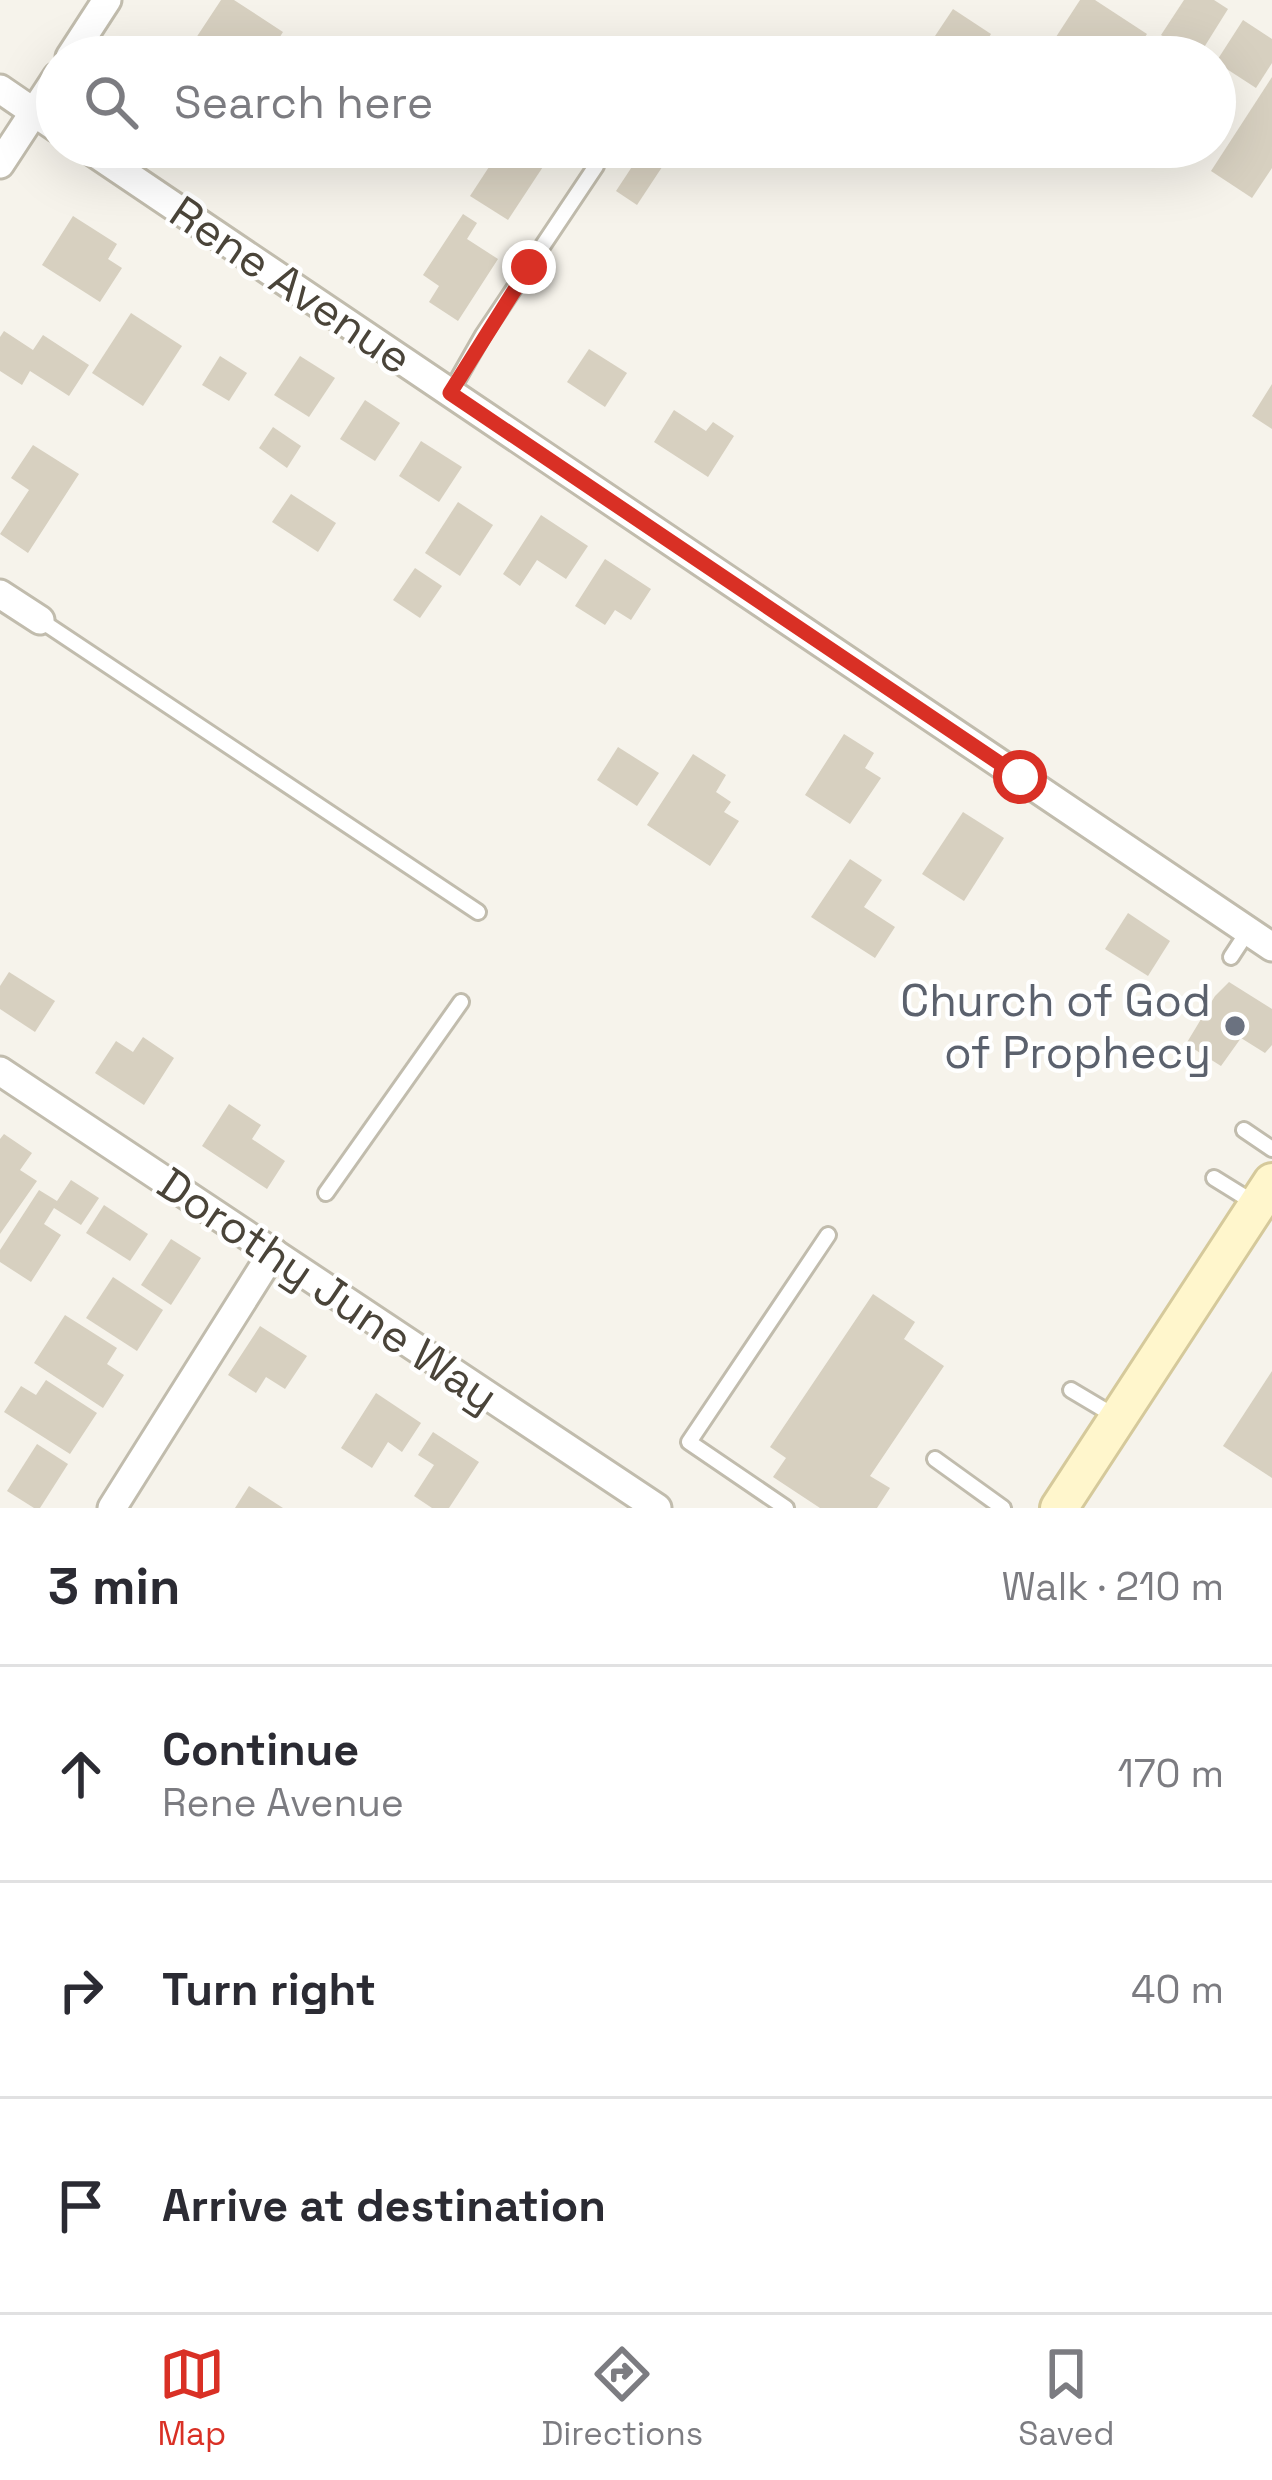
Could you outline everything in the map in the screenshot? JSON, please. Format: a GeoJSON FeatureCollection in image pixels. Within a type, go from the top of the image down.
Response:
{"type":"FeatureCollection","features":[{"type":"Feature","properties":{"kind":"main road"},"geometry":{"type":"LineString","coordinates":[[1059,1508],[1264,1193]]}},
{"type":"Feature","properties":{"kind":"street"},"geometry":{"type":"LineString","coordinates":[[84,36],[107,0]]}},
{"type":"Feature","properties":{"kind":"street"},"geometry":{"type":"LineString","coordinates":[[0,89],[36,113]]}},
{"type":"Feature","properties":{"kind":"street"},"geometry":{"type":"LineString","coordinates":[[0,164],[36,130]]}},
{"type":"Feature","properties":{"kind":"street","name":"Rene Avenue"},"geometry":{"type":"LineString","coordinates":[[117,168],[1260,939]]}},
{"type":"Feature","properties":{"kind":"street"},"geometry":{"type":"LineString","coordinates":[[0,594],[40,620]]}},
{"type":"Feature","properties":{"kind":"street","name":"Dorothy June Way"},"geometry":{"type":"LineString","coordinates":[[0,1071],[657,1508]]}},
{"type":"Feature","properties":{"kind":"street"},"geometry":{"type":"LineString","coordinates":[[112,1508],[273,1252]]}},
{"type":"Feature","properties":{"kind":"lane"},"geometry":{"type":"LineString","coordinates":[[450,393],[595,168]]}},
{"type":"Feature","properties":{"kind":"lane"},"geometry":{"type":"LineString","coordinates":[[40,620],[478,912]]}},
{"type":"Feature","properties":{"kind":"lane"},"geometry":{"type":"LineString","coordinates":[[1232,957],[1260,939]]}},
{"type":"Feature","properties":{"kind":"lane"},"geometry":{"type":"LineString","coordinates":[[326,1193],[461,1002]]}},
{"type":"Feature","properties":{"kind":"lane"},"geometry":{"type":"LineString","coordinates":[[1244,1130],[1272,1148]]}},
{"type":"Feature","properties":{"kind":"lane"},"geometry":{"type":"LineString","coordinates":[[1214,1178],[1264,1193]]}},
{"type":"Feature","properties":{"kind":"lane"},"geometry":{"type":"LineString","coordinates":[[786,1508],[689,1442],[828,1234]]}},
{"type":"Feature","properties":{"kind":"lane"},"geometry":{"type":"LineString","coordinates":[[1071,1390],[1118,1418]]}},
{"type":"Feature","properties":{"kind":"lane"},"geometry":{"type":"LineString","coordinates":[[934,1459],[1003,1508]]}},
{"type":"Feature","properties":{"kind":"building"},"geometry":{"type":"Polygon","coordinates":[[[221,0],[234,0],[283,32],[280,36],[197,36],[221,0]]]}},
{"type":"Feature","properties":{"kind":"building"},"geometry":{"type":"Polygon","coordinates":[[[1080,0],[1095,0],[1147,34],[1146,36],[1057,36],[1080,0]]]}},
{"type":"Feature","properties":{"kind":"building"},"geometry":{"type":"Polygon","coordinates":[[[1184,0],[1214,0],[1228,9],[1211,36],[1161,35],[1184,0]]]}},
{"type":"Feature","properties":{"kind":"building"},"geometry":{"type":"Polygon","coordinates":[[[953,9],[991,34],[990,36],[935,36],[953,9]]]}},
{"type":"Feature","properties":{"kind":"building"},"geometry":{"type":"Polygon","coordinates":[[[1243,20],[1272,39],[1272,63],[1256,88],[1236,75],[1233,36],[1243,20]]]}},
{"type":"Feature","properties":{"kind":"building"},"geometry":{"type":"Polygon","coordinates":[[[1272,77],[1272,168],[1252,198],[1211,171],[1236,168],[1236,132],[1272,77]]]}},
{"type":"Feature","properties":{"kind":"building"},"geometry":{"type":"Polygon","coordinates":[[[488,168],[542,168],[508,220],[470,196],[488,168]]]}},
{"type":"Feature","properties":{"kind":"building"},"geometry":{"type":"Polygon","coordinates":[[[631,168],[661,168],[637,205],[616,191],[631,168]]]}},
{"type":"Feature","properties":{"kind":"building"},"geometry":{"type":"Polygon","coordinates":[[[463,214],[477,223],[467,239],[498,259],[458,321],[429,302],[439,286],[423,275],[463,214]]]}},
{"type":"Feature","properties":{"kind":"building"},"geometry":{"type":"Polygon","coordinates":[[[73,216],[117,244],[108,259],[122,268],[100,302],[42,265],[73,216]]]}},
{"type":"Feature","properties":{"kind":"building"},"geometry":{"type":"Polygon","coordinates":[[[131,313],[182,346],[143,406],[92,373],[131,313]]]}},
{"type":"Feature","properties":{"kind":"building"},"geometry":{"type":"Polygon","coordinates":[[[4,331],[33,350],[43,335],[89,365],[69,396],[30,371],[22,385],[0,371],[4,331]]]}},
{"type":"Feature","properties":{"kind":"building"},"geometry":{"type":"Polygon","coordinates":[[[589,349],[627,373],[605,407],[567,382],[589,349]]]}},
{"type":"Feature","properties":{"kind":"building"},"geometry":{"type":"Polygon","coordinates":[[[220,356],[247,373],[229,401],[202,385],[220,356]]]}},
{"type":"Feature","properties":{"kind":"building"},"geometry":{"type":"Polygon","coordinates":[[[300,356],[335,378],[309,417],[274,395],[300,356]]]}},
{"type":"Feature","properties":{"kind":"building"},"geometry":{"type":"Polygon","coordinates":[[[1272,384],[1272,429],[1252,416],[1272,384]]]}},
{"type":"Feature","properties":{"kind":"building"},"geometry":{"type":"Polygon","coordinates":[[[365,400],[400,423],[375,461],[340,439],[365,400]]]}},
{"type":"Feature","properties":{"kind":"building"},"geometry":{"type":"Polygon","coordinates":[[[674,410],[706,431],[713,422],[734,436],[708,477],[654,442],[674,410]]]}},
{"type":"Feature","properties":{"kind":"building"},"geometry":{"type":"Polygon","coordinates":[[[273,427],[301,446],[287,468],[259,448],[273,427]]]}},
{"type":"Feature","properties":{"kind":"building"},"geometry":{"type":"Polygon","coordinates":[[[421,441],[462,467],[439,502],[399,476],[421,441]]]}},
{"type":"Feature","properties":{"kind":"building"},"geometry":{"type":"Polygon","coordinates":[[[33,445],[79,474],[28,553],[0,534],[29,490],[11,478],[33,445]]]}},
{"type":"Feature","properties":{"kind":"building"},"geometry":{"type":"Polygon","coordinates":[[[291,494],[336,523],[318,552],[272,522],[291,494]]]}},
{"type":"Feature","properties":{"kind":"building"},"geometry":{"type":"Polygon","coordinates":[[[458,502],[493,525],[460,576],[425,553],[458,502]]]}},
{"type":"Feature","properties":{"kind":"building"},"geometry":{"type":"Polygon","coordinates":[[[541,515],[588,546],[566,579],[537,560],[520,586],[503,574],[541,515]]]}},
{"type":"Feature","properties":{"kind":"building"},"geometry":{"type":"Polygon","coordinates":[[[605,559],[651,589],[631,620],[615,610],[605,625],[575,606],[605,559]]]}},
{"type":"Feature","properties":{"kind":"building"},"geometry":{"type":"Polygon","coordinates":[[[415,568],[442,586],[420,618],[393,600],[415,568]]]}},
{"type":"Feature","properties":{"kind":"building"},"geometry":{"type":"Polygon","coordinates":[[[844,734],[874,753],[865,768],[881,778],[850,824],[805,795],[844,734]]]}},
{"type":"Feature","properties":{"kind":"building"},"geometry":{"type":"Polygon","coordinates":[[[618,747],[659,773],[637,806],[597,780],[618,747]]]}},
{"type":"Feature","properties":{"kind":"building"},"geometry":{"type":"Polygon","coordinates":[[[693,754],[726,775],[716,792],[731,802],[724,812],[739,821],[710,866],[647,825],[693,754]]]}},
{"type":"Feature","properties":{"kind":"building"},"geometry":{"type":"Polygon","coordinates":[[[963,812],[1004,838],[964,901],[922,874],[963,812]]]}},
{"type":"Feature","properties":{"kind":"building"},"geometry":{"type":"Polygon","coordinates":[[[850,859],[882,880],[864,907],[895,927],[875,958],[811,917],[850,859]]]}},
{"type":"Feature","properties":{"kind":"building"},"geometry":{"type":"Polygon","coordinates":[[[1128,913],[1170,941],[1148,976],[1105,949],[1128,913]]]}},
{"type":"Feature","properties":{"kind":"building"},"geometry":{"type":"Polygon","coordinates":[[[9,972],[55,1001],[35,1032],[0,1009],[0,986],[9,972]]]}},
{"type":"Feature","properties":{"kind":"building","name":"Church of God of Prophecy"},"geometry":{"type":"Polygon","coordinates":[[[1229,982],[1272,1009],[1272,1045],[1265,1053],[1241,1038],[1221,1066],[1186,1044],[1229,982]]]}},
{"type":"Feature","properties":{"kind":"building"},"geometry":{"type":"Polygon","coordinates":[[[143,1037],[174,1058],[144,1105],[95,1073],[116,1041],[133,1052],[143,1037]]]}},
{"type":"Feature","properties":{"kind":"building"},"geometry":{"type":"Polygon","coordinates":[[[229,1104],[261,1125],[252,1139],[285,1161],[267,1189],[202,1146],[229,1104]]]}},
{"type":"Feature","properties":{"kind":"building"},"geometry":{"type":"Polygon","coordinates":[[[4,1134],[32,1153],[20,1170],[37,1181],[0,1234],[0,1139],[4,1134]]]}},
{"type":"Feature","properties":{"kind":"building"},"geometry":{"type":"Polygon","coordinates":[[[71,1180],[99,1198],[81,1225],[54,1208],[44,1224],[61,1235],[31,1282],[0,1262],[0,1250],[39,1190],[57,1201],[71,1180]]]}},
{"type":"Feature","properties":{"kind":"building"},"geometry":{"type":"Polygon","coordinates":[[[104,1205],[148,1234],[130,1261],[86,1233],[104,1205]]]}},
{"type":"Feature","properties":{"kind":"building"},"geometry":{"type":"Polygon","coordinates":[[[171,1239],[201,1258],[171,1305],[141,1285],[171,1239]]]}},
{"type":"Feature","properties":{"kind":"building"},"geometry":{"type":"Polygon","coordinates":[[[113,1277],[163,1310],[137,1351],[86,1318],[113,1277]]]}},
{"type":"Feature","properties":{"kind":"building"},"geometry":{"type":"Polygon","coordinates":[[[873,1294],[915,1322],[904,1339],[944,1366],[870,1476],[890,1488],[877,1508],[820,1508],[773,1477],[786,1458],[770,1447],[873,1294]]]}},
{"type":"Feature","properties":{"kind":"building"},"geometry":{"type":"Polygon","coordinates":[[[65,1315],[117,1348],[107,1364],[124,1375],[103,1408],[34,1363],[65,1315]]]}},
{"type":"Feature","properties":{"kind":"building"},"geometry":{"type":"Polygon","coordinates":[[[260,1326],[307,1356],[285,1389],[266,1377],[256,1393],[228,1375],[260,1326]]]}},
{"type":"Feature","properties":{"kind":"building"},"geometry":{"type":"Polygon","coordinates":[[[1272,1371],[1272,1478],[1223,1446],[1272,1371]]]}},
{"type":"Feature","properties":{"kind":"building"},"geometry":{"type":"Polygon","coordinates":[[[46,1380],[97,1413],[70,1454],[4,1412],[21,1386],[36,1395],[46,1380]]]}},
{"type":"Feature","properties":{"kind":"building"},"geometry":{"type":"Polygon","coordinates":[[[376,1393],[421,1423],[402,1452],[388,1442],[372,1468],[341,1448],[376,1393]]]}},
{"type":"Feature","properties":{"kind":"building"},"geometry":{"type":"Polygon","coordinates":[[[433,1432],[479,1462],[449,1508],[432,1508],[414,1496],[434,1465],[418,1455],[433,1432]]]}},
{"type":"Feature","properties":{"kind":"building"},"geometry":{"type":"Polygon","coordinates":[[[37,1444],[68,1464],[40,1508],[34,1508],[7,1491],[37,1444]]]}},
{"type":"Feature","properties":{"kind":"building"},"geometry":{"type":"Polygon","coordinates":[[[249,1486],[283,1508],[235,1508],[249,1486]]]}},
{"type":"Feature","properties":{"kind":"place","name":"Church of God of Prophecy"},"geometry":{"type":"Point","coordinates":[1235,1026]}},
{"type":"Feature","properties":{"kind":"route"},"geometry":{"type":"LineString","coordinates":[[529,267],[450,393],[1020,777]]}}]}
